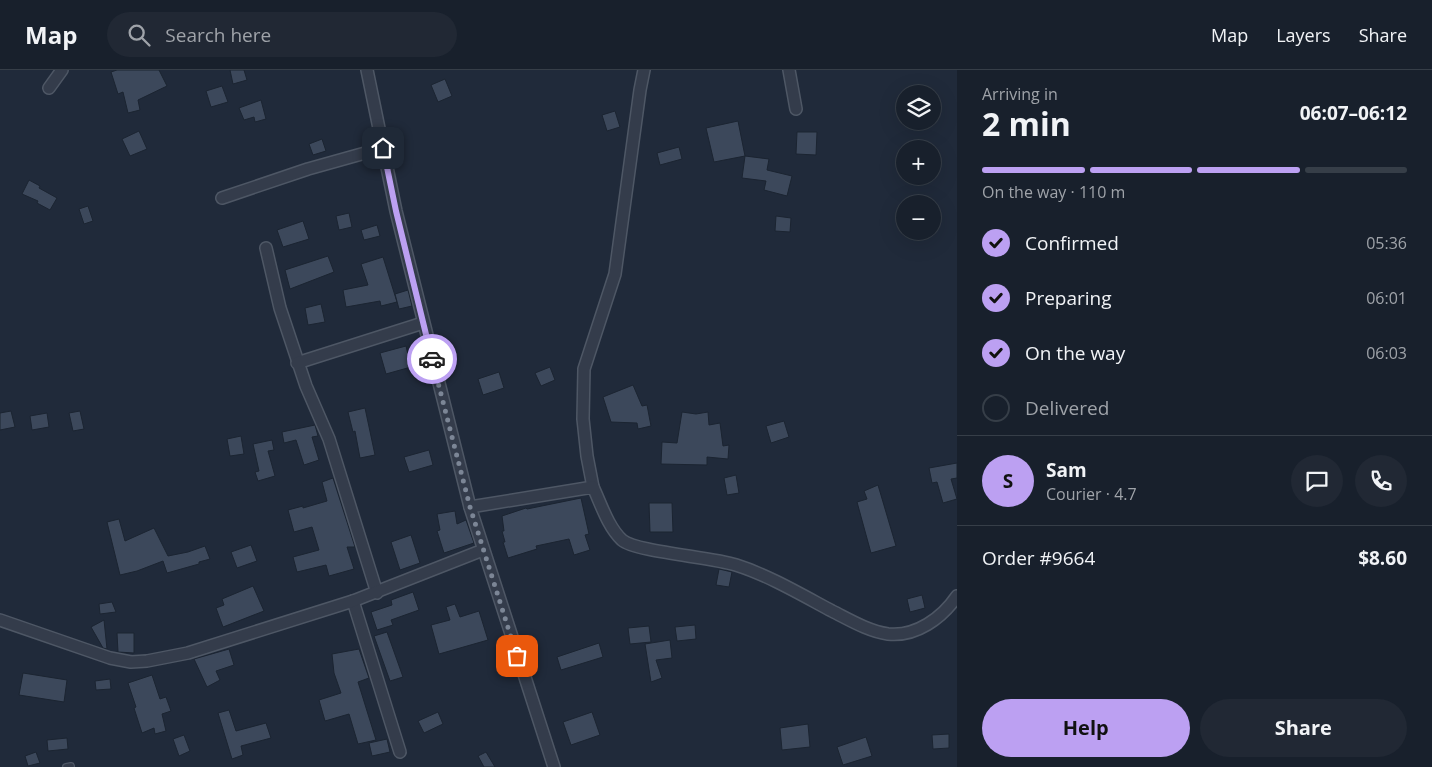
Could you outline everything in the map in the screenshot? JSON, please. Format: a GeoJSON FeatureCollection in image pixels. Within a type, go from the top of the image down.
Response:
{"type":"FeatureCollection","features":[{"type":"Feature","properties":{"kind":"street"},"geometry":{"type":"LineString","coordinates":[[49,88],[62,70]]}},
{"type":"Feature","properties":{"kind":"street"},"geometry":{"type":"LineString","coordinates":[[367,70],[396,211],[470,507],[554,767]]}},
{"type":"Feature","properties":{"kind":"street"},"geometry":{"type":"LineString","coordinates":[[644,70],[615,274],[584,369],[583,419],[587,456],[593,487],[614,530],[623,541],[636,547],[707,558],[737,565],[786,586],[863,627],[888,634],[907,634],[924,627],[948,610],[957,596]]}},
{"type":"Feature","properties":{"kind":"street"},"geometry":{"type":"LineString","coordinates":[[788,70],[796,109]]}},
{"type":"Feature","properties":{"kind":"street"},"geometry":{"type":"LineString","coordinates":[[222,198],[308,169],[383,148]]}},
{"type":"Feature","properties":{"kind":"street"},"geometry":{"type":"LineString","coordinates":[[266,248],[280,308],[297,363],[329,439],[377,593]]}},
{"type":"Feature","properties":{"kind":"street"},"geometry":{"type":"LineString","coordinates":[[297,363],[423,323]]}},
{"type":"Feature","properties":{"kind":"street"},"geometry":{"type":"LineString","coordinates":[[470,507],[593,487]]}},
{"type":"Feature","properties":{"kind":"street"},"geometry":{"type":"LineString","coordinates":[[0,620],[110,658],[131,662],[147,661],[188,653],[353,601],[483,550]]}},
{"type":"Feature","properties":{"kind":"street"},"geometry":{"type":"LineString","coordinates":[[353,601],[400,752]]}},
{"type":"Feature","properties":{"kind":"building"},"geometry":{"type":"Polygon","coordinates":[[[117,70],[159,70],[167,86],[138,100],[140,110],[128,113],[123,92],[118,94],[111,72],[117,70]]]}},
{"type":"Feature","properties":{"kind":"building"},"geometry":{"type":"Polygon","coordinates":[[[230,70],[244,70],[247,80],[233,84],[230,70]]]}},
{"type":"Feature","properties":{"kind":"building"},"geometry":{"type":"Polygon","coordinates":[[[445,79],[452,96],[438,102],[431,85],[445,79]]]}},
{"type":"Feature","properties":{"kind":"building"},"geometry":{"type":"Polygon","coordinates":[[[222,86],[228,102],[211,107],[206,91],[222,86]]]}},
{"type":"Feature","properties":{"kind":"building"},"geometry":{"type":"Polygon","coordinates":[[[261,100],[266,119],[255,122],[254,117],[244,120],[239,108],[261,100]]]}},
{"type":"Feature","properties":{"kind":"building"},"geometry":{"type":"Polygon","coordinates":[[[615,111],[620,127],[607,131],[602,115],[615,111]]]}},
{"type":"Feature","properties":{"kind":"building"},"geometry":{"type":"Polygon","coordinates":[[[738,121],[745,156],[714,162],[706,128],[738,121]]]}},
{"type":"Feature","properties":{"kind":"building"},"geometry":{"type":"Polygon","coordinates":[[[139,131],[147,149],[130,156],[122,139],[139,131]]]}},
{"type":"Feature","properties":{"kind":"building"},"geometry":{"type":"Polygon","coordinates":[[[797,132],[817,132],[816,155],[796,154],[797,132]]]}},
{"type":"Feature","properties":{"kind":"building"},"geometry":{"type":"Polygon","coordinates":[[[322,139],[326,151],[313,155],[309,144],[322,139]]]}},
{"type":"Feature","properties":{"kind":"building"},"geometry":{"type":"Polygon","coordinates":[[[679,147],[682,159],[660,165],[657,153],[679,147]]]}},
{"type":"Feature","properties":{"kind":"building"},"geometry":{"type":"Polygon","coordinates":[[[745,156],[769,159],[767,170],[792,176],[787,196],[764,190],[766,181],[742,178],[745,156]]]}},
{"type":"Feature","properties":{"kind":"building"},"geometry":{"type":"Polygon","coordinates":[[[29,180],[57,198],[50,210],[37,203],[38,201],[22,194],[29,180]]]}},
{"type":"Feature","properties":{"kind":"building"},"geometry":{"type":"Polygon","coordinates":[[[88,206],[93,221],[84,224],[79,209],[88,206]]]}},
{"type":"Feature","properties":{"kind":"building"},"geometry":{"type":"Polygon","coordinates":[[[349,213],[352,227],[339,230],[336,216],[349,213]]]}},
{"type":"Feature","properties":{"kind":"building"},"geometry":{"type":"Polygon","coordinates":[[[776,216],[791,218],[790,232],[775,231],[776,216]]]}},
{"type":"Feature","properties":{"kind":"building"},"geometry":{"type":"Polygon","coordinates":[[[303,221],[309,239],[283,247],[277,230],[303,221]]]}},
{"type":"Feature","properties":{"kind":"building"},"geometry":{"type":"Polygon","coordinates":[[[377,225],[380,236],[364,240],[361,230],[377,225]]]}},
{"type":"Feature","properties":{"kind":"building"},"geometry":{"type":"Polygon","coordinates":[[[328,256],[334,272],[290,289],[285,270],[328,256]]]}},
{"type":"Feature","properties":{"kind":"building"},"geometry":{"type":"Polygon","coordinates":[[[383,257],[397,302],[381,306],[380,301],[346,307],[343,290],[368,285],[361,264],[383,257]]]}},
{"type":"Feature","properties":{"kind":"building"},"geometry":{"type":"Polygon","coordinates":[[[408,290],[412,306],[399,309],[395,294],[408,290]]]}},
{"type":"Feature","properties":{"kind":"building"},"geometry":{"type":"Polygon","coordinates":[[[321,304],[325,322],[308,325],[305,308],[321,304]]]}},
{"type":"Feature","properties":{"kind":"building"},"geometry":{"type":"Polygon","coordinates":[[[406,346],[411,367],[386,374],[380,353],[406,346]]]}},
{"type":"Feature","properties":{"kind":"building"},"geometry":{"type":"Polygon","coordinates":[[[550,367],[555,380],[541,386],[535,373],[550,367]]]}},
{"type":"Feature","properties":{"kind":"building"},"geometry":{"type":"Polygon","coordinates":[[[499,372],[504,388],[483,395],[478,379],[499,372]]]}},
{"type":"Feature","properties":{"kind":"building"},"geometry":{"type":"Polygon","coordinates":[[[633,385],[642,406],[647,405],[651,426],[638,429],[637,423],[611,422],[603,397],[633,385]]]}},
{"type":"Feature","properties":{"kind":"building"},"geometry":{"type":"Polygon","coordinates":[[[365,408],[375,455],[360,458],[355,431],[353,432],[348,412],[365,408]]]}},
{"type":"Feature","properties":{"kind":"building"},"geometry":{"type":"Polygon","coordinates":[[[11,411],[15,427],[0,430],[0,413],[11,411]]]}},
{"type":"Feature","properties":{"kind":"building"},"geometry":{"type":"Polygon","coordinates":[[[80,411],[84,429],[73,431],[69,413],[80,411]]]}},
{"type":"Feature","properties":{"kind":"building"},"geometry":{"type":"Polygon","coordinates":[[[682,412],[696,414],[708,412],[709,425],[720,423],[723,446],[729,445],[728,459],[707,457],[707,465],[661,464],[662,442],[677,443],[682,412]]]}},
{"type":"Feature","properties":{"kind":"building"},"geometry":{"type":"Polygon","coordinates":[[[47,413],[49,427],[32,430],[30,416],[47,413]]]}},
{"type":"Feature","properties":{"kind":"building"},"geometry":{"type":"Polygon","coordinates":[[[784,421],[789,437],[771,443],[766,426],[784,421]]]}},
{"type":"Feature","properties":{"kind":"building"},"geometry":{"type":"Polygon","coordinates":[[[315,425],[318,436],[312,437],[319,460],[304,465],[296,440],[284,443],[282,432],[315,425]]]}},
{"type":"Feature","properties":{"kind":"building"},"geometry":{"type":"Polygon","coordinates":[[[241,436],[244,454],[230,456],[227,439],[241,436]]]}},
{"type":"Feature","properties":{"kind":"building"},"geometry":{"type":"Polygon","coordinates":[[[272,440],[274,450],[268,451],[275,476],[258,481],[255,472],[259,471],[253,444],[272,440]]]}},
{"type":"Feature","properties":{"kind":"building"},"geometry":{"type":"Polygon","coordinates":[[[429,450],[433,465],[409,472],[404,457],[429,450]]]}},
{"type":"Feature","properties":{"kind":"building"},"geometry":{"type":"Polygon","coordinates":[[[957,463],[957,478],[951,479],[957,499],[943,503],[937,482],[932,483],[929,468],[957,463]]]}},
{"type":"Feature","properties":{"kind":"building"},"geometry":{"type":"Polygon","coordinates":[[[736,475],[739,493],[727,495],[724,478],[736,475]]]}},
{"type":"Feature","properties":{"kind":"building"},"geometry":{"type":"Polygon","coordinates":[[[333,478],[355,547],[347,547],[354,569],[329,576],[326,565],[297,572],[293,557],[319,550],[312,527],[294,532],[288,510],[327,501],[322,482],[333,478]]]}},
{"type":"Feature","properties":{"kind":"building"},"geometry":{"type":"Polygon","coordinates":[[[878,485],[896,546],[871,553],[857,502],[867,499],[864,491],[878,485]]]}},
{"type":"Feature","properties":{"kind":"building"},"geometry":{"type":"Polygon","coordinates":[[[581,498],[589,534],[585,535],[590,550],[574,555],[569,539],[536,546],[537,549],[508,558],[503,542],[505,542],[502,531],[504,531],[502,516],[526,508],[581,498]]]}},
{"type":"Feature","properties":{"kind":"building"},"geometry":{"type":"Polygon","coordinates":[[[649,503],[672,503],[673,532],[650,532],[649,503]]]}},
{"type":"Feature","properties":{"kind":"building"},"geometry":{"type":"Polygon","coordinates":[[[455,511],[457,524],[466,520],[474,543],[444,553],[437,531],[440,530],[437,514],[455,511]]]}},
{"type":"Feature","properties":{"kind":"building"},"geometry":{"type":"Polygon","coordinates":[[[119,519],[125,541],[154,528],[168,556],[205,546],[210,559],[167,573],[163,561],[120,575],[107,522],[119,519]]]}},
{"type":"Feature","properties":{"kind":"building"},"geometry":{"type":"Polygon","coordinates":[[[411,535],[420,563],[400,570],[391,542],[411,535]]]}},
{"type":"Feature","properties":{"kind":"building"},"geometry":{"type":"Polygon","coordinates":[[[251,545],[257,561],[237,568],[231,552],[251,545]]]}},
{"type":"Feature","properties":{"kind":"building"},"geometry":{"type":"Polygon","coordinates":[[[719,569],[732,572],[729,587],[716,585],[719,569]]]}},
{"type":"Feature","properties":{"kind":"building"},"geometry":{"type":"Polygon","coordinates":[[[253,586],[264,611],[223,627],[216,608],[224,605],[222,599],[253,586]]]}},
{"type":"Feature","properties":{"kind":"building"},"geometry":{"type":"Polygon","coordinates":[[[413,592],[419,610],[391,620],[393,625],[377,630],[371,612],[392,605],[391,600],[413,592]]]}},
{"type":"Feature","properties":{"kind":"building"},"geometry":{"type":"Polygon","coordinates":[[[922,595],[925,608],[910,612],[907,599],[922,595]]]}},
{"type":"Feature","properties":{"kind":"building"},"geometry":{"type":"Polygon","coordinates":[[[112,602],[116,612],[100,614],[99,604],[112,602]]]}},
{"type":"Feature","properties":{"kind":"building"},"geometry":{"type":"Polygon","coordinates":[[[455,604],[460,617],[479,611],[488,640],[439,654],[431,625],[450,620],[446,607],[455,604]]]}},
{"type":"Feature","properties":{"kind":"building"},"geometry":{"type":"Polygon","coordinates":[[[104,620],[107,649],[103,648],[91,627],[104,620]]]}},
{"type":"Feature","properties":{"kind":"building"},"geometry":{"type":"Polygon","coordinates":[[[695,625],[696,639],[677,641],[675,627],[695,625]]]}},
{"type":"Feature","properties":{"kind":"building"},"geometry":{"type":"Polygon","coordinates":[[[649,626],[651,642],[630,644],[628,628],[649,626]]]}},
{"type":"Feature","properties":{"kind":"building"},"geometry":{"type":"Polygon","coordinates":[[[387,632],[403,677],[390,681],[374,636],[387,632]]]}},
{"type":"Feature","properties":{"kind":"building"},"geometry":{"type":"Polygon","coordinates":[[[117,633],[134,633],[134,653],[118,652],[117,633]]]}},
{"type":"Feature","properties":{"kind":"building"},"geometry":{"type":"Polygon","coordinates":[[[670,640],[672,658],[656,660],[662,678],[651,682],[645,644],[670,640]]]}},
{"type":"Feature","properties":{"kind":"building"},"geometry":{"type":"Polygon","coordinates":[[[599,643],[603,657],[561,670],[557,657],[599,643]]]}},
{"type":"Feature","properties":{"kind":"building"},"geometry":{"type":"Polygon","coordinates":[[[229,649],[234,665],[216,671],[220,680],[207,687],[194,659],[229,649]]]}},
{"type":"Feature","properties":{"kind":"building"},"geometry":{"type":"Polygon","coordinates":[[[359,649],[369,678],[358,682],[376,740],[358,744],[349,714],[325,721],[319,700],[341,693],[334,673],[332,654],[359,649]]]}},
{"type":"Feature","properties":{"kind":"building"},"geometry":{"type":"Polygon","coordinates":[[[23,673],[67,680],[64,702],[19,695],[23,673]]]}},
{"type":"Feature","properties":{"kind":"building"},"geometry":{"type":"Polygon","coordinates":[[[152,675],[160,699],[166,697],[171,711],[162,714],[166,731],[155,734],[154,728],[142,733],[128,683],[152,675]]]}},
{"type":"Feature","properties":{"kind":"building"},"geometry":{"type":"Polygon","coordinates":[[[110,679],[111,689],[96,690],[95,681],[110,679]]]}},
{"type":"Feature","properties":{"kind":"building"},"geometry":{"type":"Polygon","coordinates":[[[229,710],[236,731],[266,723],[271,738],[241,746],[243,755],[232,759],[218,713],[229,710]]]}},
{"type":"Feature","properties":{"kind":"building"},"geometry":{"type":"Polygon","coordinates":[[[438,712],[443,724],[424,733],[418,721],[438,712]]]}},
{"type":"Feature","properties":{"kind":"building"},"geometry":{"type":"Polygon","coordinates":[[[592,712],[600,735],[571,745],[563,722],[592,712]]]}},
{"type":"Feature","properties":{"kind":"building"},"geometry":{"type":"Polygon","coordinates":[[[808,724],[810,747],[782,750],[780,728],[808,724]]]}},
{"type":"Feature","properties":{"kind":"building"},"geometry":{"type":"Polygon","coordinates":[[[949,734],[949,748],[933,749],[932,735],[949,734]]]}},
{"type":"Feature","properties":{"kind":"building"},"geometry":{"type":"Polygon","coordinates":[[[184,735],[190,751],[179,756],[173,739],[184,735]]]}},
{"type":"Feature","properties":{"kind":"building"},"geometry":{"type":"Polygon","coordinates":[[[866,737],[872,756],[843,765],[837,747],[866,737]]]}},
{"type":"Feature","properties":{"kind":"building"},"geometry":{"type":"Polygon","coordinates":[[[67,738],[68,749],[48,751],[47,740],[67,738]]]}},
{"type":"Feature","properties":{"kind":"building"},"geometry":{"type":"Polygon","coordinates":[[[387,739],[390,752],[372,756],[369,743],[387,739]]]}},
{"type":"Feature","properties":{"kind":"building"},"geometry":{"type":"Polygon","coordinates":[[[36,752],[40,763],[28,766],[25,756],[36,752]]]}},
{"type":"Feature","properties":{"kind":"building"},"geometry":{"type":"Polygon","coordinates":[[[486,752],[495,767],[484,767],[478,756],[486,752]]]}},
{"type":"Feature","properties":{"kind":"way so far"},"geometry":{"type":"LineString","coordinates":[[432,359],[470,507],[517,656]]}},
{"type":"Feature","properties":{"kind":"route"},"geometry":{"type":"LineString","coordinates":[[383,148],[396,211],[432,359]]}}]}
